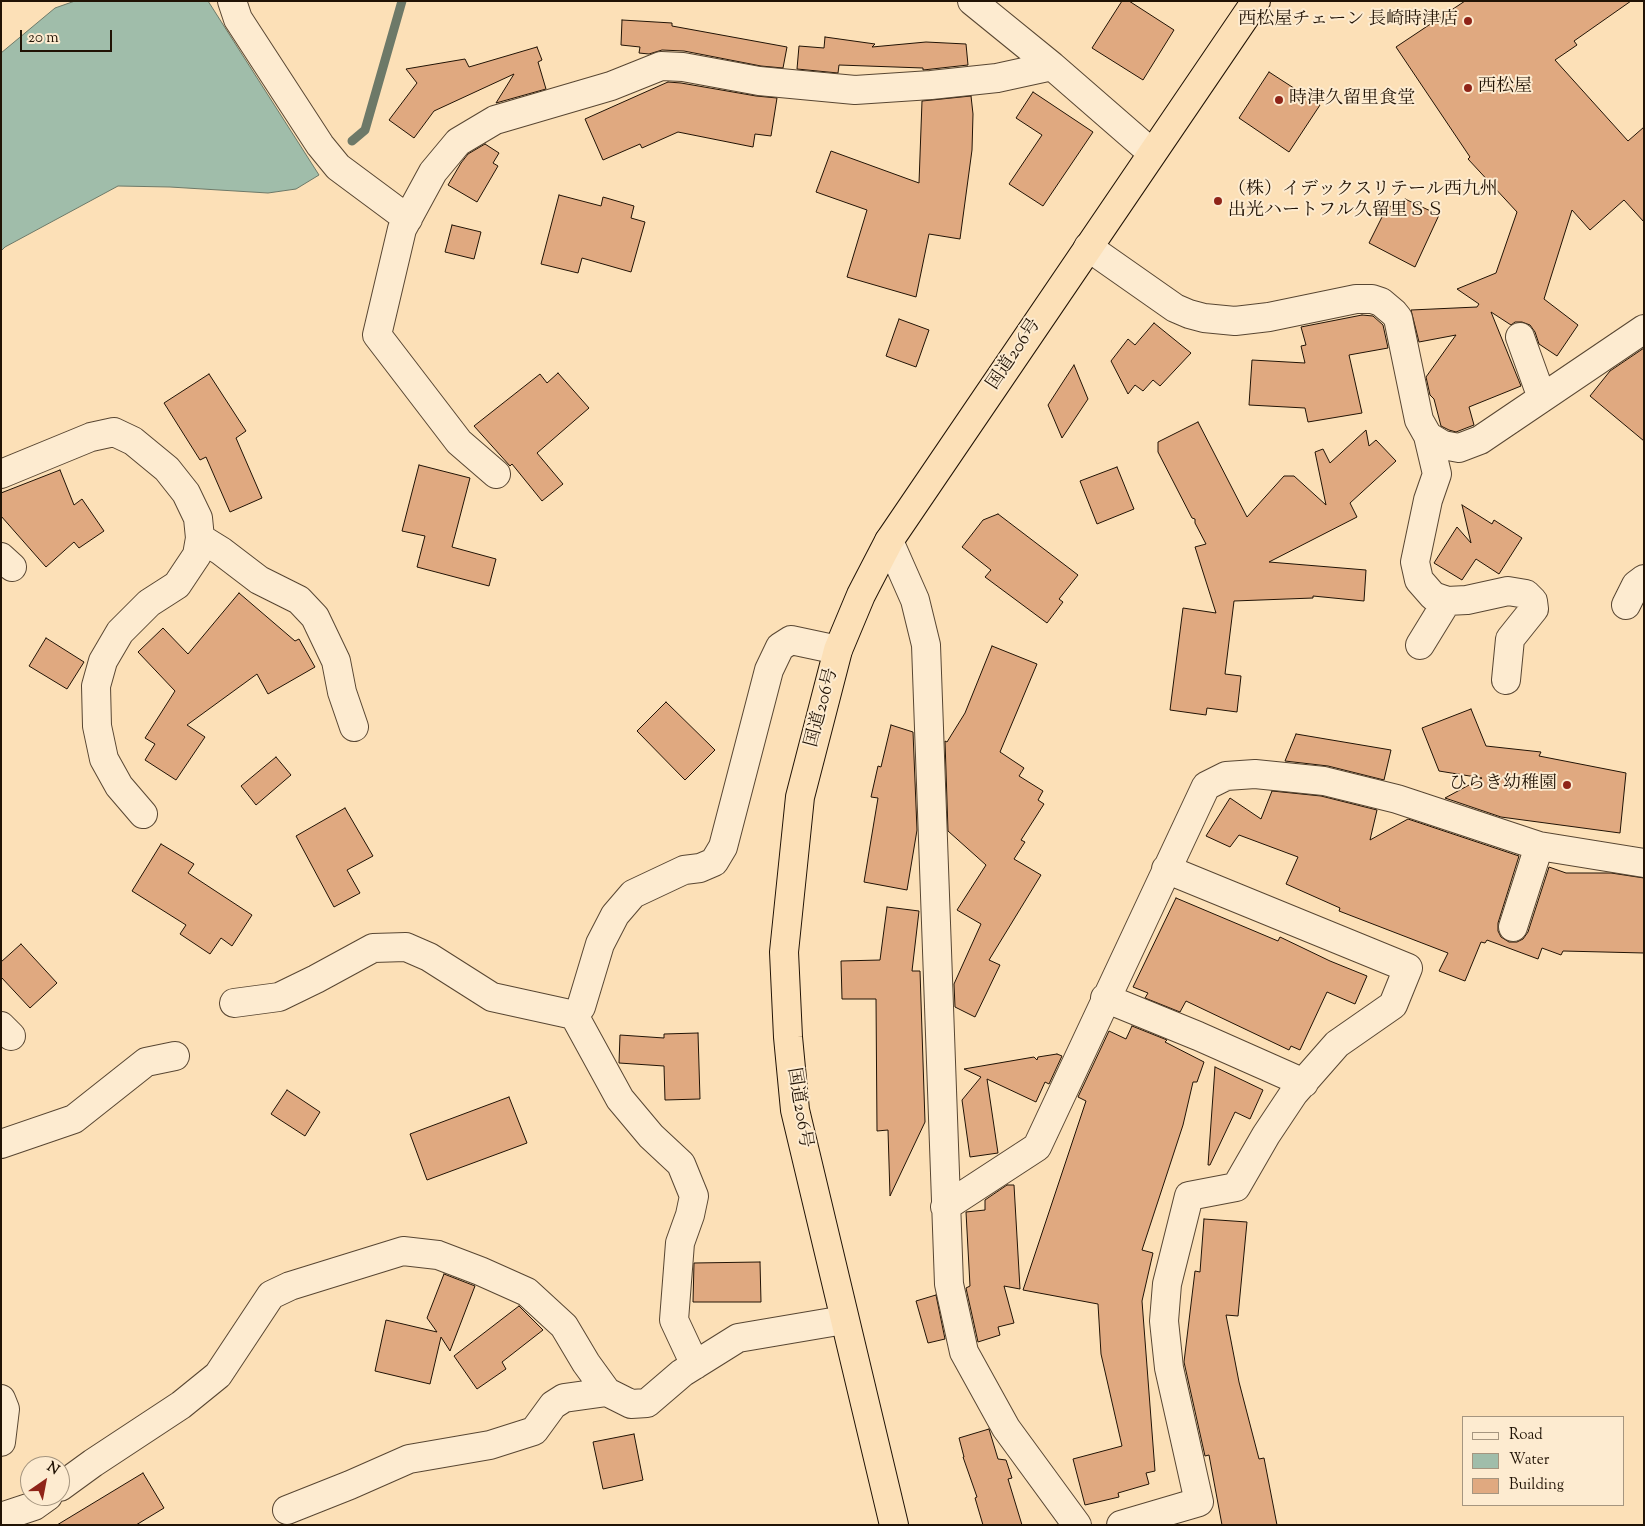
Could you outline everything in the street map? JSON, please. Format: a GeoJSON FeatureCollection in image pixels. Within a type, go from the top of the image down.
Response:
{"type":"FeatureCollection","features":[{"type":"Feature","properties":{"kind":"highway","name":"国道206号"},"geometry":{"type":"LineString","coordinates":[[894,1525],[795,1110],[788,1037],[784,952],[800,797],[838,650],[861,595],[889,540],[1256,1]]}},
{"type":"Feature","properties":{"kind":"street"},"geometry":{"type":"LineString","coordinates":[[232,1],[238,19],[320,146],[338,167],[408,218]]}},
{"type":"Feature","properties":{"kind":"street"},"geometry":{"type":"LineString","coordinates":[[972,1],[1052,66],[1152,154]]}},
{"type":"Feature","properties":{"kind":"street"},"geometry":{"type":"LineString","coordinates":[[496,474],[458,442],[377,335],[402,230],[433,172],[458,142],[495,120],[611,86],[661,66],[683,67],[759,80],[855,90],[931,86],[997,78],[1052,66]]}},
{"type":"Feature","properties":{"kind":"street"},"geometry":{"type":"LineString","coordinates":[[1088,248],[1175,308],[1204,318],[1235,321],[1269,317],[1356,299],[1372,298],[1389,307],[1398,318],[1419,420],[1428,436],[1437,474],[1428,500],[1416,562],[1419,580],[1433,596],[1447,601],[1467,600],[1508,591],[1526,594],[1534,601],[1534,609],[1510,639],[1506,680]]}},
{"type":"Feature","properties":{"kind":"street"},"geometry":{"type":"LineString","coordinates":[[1428,436],[1443,445],[1459,448],[1480,440],[1644,329]]}},
{"type":"Feature","properties":{"kind":"street"},"geometry":{"type":"LineString","coordinates":[[1520,337],[1542,398]]}},
{"type":"Feature","properties":{"kind":"street"},"geometry":{"type":"LineString","coordinates":[[1,474],[91,437],[114,432],[132,441],[166,469],[186,493],[198,518],[200,538],[197,555],[177,584],[149,603],[120,632],[103,660],[96,686],[97,726],[104,759],[119,786],[143,814]]}},
{"type":"Feature","properties":{"kind":"street"},"geometry":{"type":"LineString","coordinates":[[200,538],[221,551],[259,580],[299,600],[315,617],[336,660],[342,692],[354,727]]}},
{"type":"Feature","properties":{"kind":"street"},"geometry":{"type":"LineString","coordinates":[[889,540],[915,600],[926,645],[949,1284],[964,1352],[1006,1428],[1077,1525]]}},
{"type":"Feature","properties":{"kind":"street"},"geometry":{"type":"LineString","coordinates":[[1626,605],[1636,585],[1644,579]]}},
{"type":"Feature","properties":{"kind":"street"},"geometry":{"type":"LineString","coordinates":[[1420,645],[1447,601]]}},
{"type":"Feature","properties":{"kind":"street"},"geometry":{"type":"LineString","coordinates":[[574,1015],[581,1007],[600,944],[615,915],[634,894],[684,870],[700,868],[714,862],[724,847],[770,670],[780,646],[791,640],[838,650]]}},
{"type":"Feature","properties":{"kind":"street"},"geometry":{"type":"LineString","coordinates":[[945,1207],[1036,1147],[1206,786],[1226,776],[1255,774],[1324,781],[1397,799],[1539,846],[1644,863]]}},
{"type":"Feature","properties":{"kind":"street"},"geometry":{"type":"LineString","coordinates":[[1513,928],[1539,846]]}},
{"type":"Feature","properties":{"kind":"street"},"geometry":{"type":"LineString","coordinates":[[1121,1525],[1199,1502],[1169,1368],[1164,1321],[1167,1284],[1189,1196],[1236,1187],[1266,1135],[1294,1093],[1337,1044],[1393,1005],[1408,968],[1166,869]]}},
{"type":"Feature","properties":{"kind":"street"},"geometry":{"type":"LineString","coordinates":[[234,1003],[279,997],[373,948],[406,947],[429,957],[492,996],[574,1015],[620,1099],[651,1136],[681,1164],[694,1196],[690,1215],[680,1243],[674,1320],[695,1366]]}},
{"type":"Feature","properties":{"kind":"street"},"geometry":{"type":"LineString","coordinates":[[1105,998],[1304,1082]]}},
{"type":"Feature","properties":{"kind":"street"},"geometry":{"type":"LineString","coordinates":[[1,1144],[74,1119],[146,1062],[175,1056]]}},
{"type":"Feature","properties":{"kind":"street"},"geometry":{"type":"LineString","coordinates":[[70,1479],[93,1462],[181,1405],[218,1375],[271,1295],[290,1286],[403,1251],[438,1255],[527,1292],[564,1326],[606,1392],[631,1404],[647,1403],[682,1373],[738,1338],[844,1320]]}},
{"type":"Feature","properties":{"kind":"street"},"geometry":{"type":"LineString","coordinates":[[287,1510],[409,1459],[490,1445],[534,1431],[553,1405],[564,1398],[606,1392]]}},
{"type":"Feature","properties":{"kind":"street"},"geometry":{"type":"LineString","coordinates":[[1,1399],[5,1409],[1,1442]]}},
{"type":"Feature","properties":{"kind":"street"},"geometry":{"type":"LineString","coordinates":[[1,1517],[34,1506]]}},
{"type":"Feature","properties":{"kind":"water"},"geometry":{"type":"Polygon","coordinates":[[[75,1],[208,1],[319,175],[296,189],[268,193],[118,186],[5,247],[1,251],[1,53],[55,8],[75,1]]]}},
{"type":"Feature","properties":{"kind":"building"},"geometry":{"type":"Polygon","coordinates":[[[1122,1],[1129,1],[1174,30],[1143,80],[1092,48],[1122,1]]]}},
{"type":"Feature","properties":{"kind":"building"},"geometry":{"type":"Polygon","coordinates":[[[1465,1],[1631,1],[1574,41],[1577,45],[1555,60],[1628,141],[1644,127],[1644,222],[1624,200],[1590,230],[1572,210],[1544,299],[1578,325],[1557,356],[1539,344],[1535,332],[1530,325],[1515,322],[1511,325],[1491,312],[1521,386],[1469,407],[1474,425],[1456,432],[1441,426],[1426,377],[1456,335],[1419,342],[1411,310],[1477,307],[1479,304],[1457,289],[1496,273],[1517,212],[1468,159],[1470,157],[1396,47],[1465,1]]]}},
{"type":"Feature","properties":{"kind":"building"},"geometry":{"type":"Polygon","coordinates":[[[622,20],[672,23],[672,26],[787,47],[783,68],[761,66],[684,51],[662,50],[649,54],[639,53],[640,47],[621,45],[622,20]]]}},
{"type":"Feature","properties":{"kind":"building"},"geometry":{"type":"Polygon","coordinates":[[[825,37],[875,44],[872,47],[926,42],[966,44],[968,65],[923,70],[923,68],[839,65],[838,73],[797,69],[799,46],[824,48],[825,37]]]}},
{"type":"Feature","properties":{"kind":"building"},"geometry":{"type":"Polygon","coordinates":[[[537,47],[542,60],[538,62],[546,89],[496,103],[514,74],[434,111],[414,138],[389,120],[417,83],[406,69],[465,59],[469,67],[537,47]]]}},
{"type":"Feature","properties":{"kind":"building"},"geometry":{"type":"Polygon","coordinates":[[[1269,72],[1320,105],[1289,152],[1239,118],[1269,72]]]}},
{"type":"Feature","properties":{"kind":"building"},"geometry":{"type":"Polygon","coordinates":[[[668,82],[777,98],[771,136],[755,134],[753,147],[678,132],[642,148],[640,144],[603,160],[585,119],[668,82]]]}},
{"type":"Feature","properties":{"kind":"building"},"geometry":{"type":"Polygon","coordinates":[[[1033,92],[1093,132],[1043,206],[1009,184],[1042,135],[1016,118],[1033,92]]]}},
{"type":"Feature","properties":{"kind":"building"},"geometry":{"type":"Polygon","coordinates":[[[971,96],[973,114],[972,150],[960,239],[929,234],[916,297],[847,277],[867,210],[816,192],[831,151],[919,183],[922,101],[971,96]]]}},
{"type":"Feature","properties":{"kind":"building"},"geometry":{"type":"Polygon","coordinates":[[[485,144],[499,153],[493,163],[498,166],[477,202],[448,185],[468,154],[485,144]]]}},
{"type":"Feature","properties":{"kind":"building"},"geometry":{"type":"Polygon","coordinates":[[[559,195],[601,206],[603,197],[634,206],[631,218],[645,222],[631,272],[582,258],[578,273],[541,264],[559,195]]]}},
{"type":"Feature","properties":{"kind":"building"},"geometry":{"type":"Polygon","coordinates":[[[1405,199],[1439,215],[1415,267],[1369,243],[1388,205],[1399,211],[1405,199]]]}},
{"type":"Feature","properties":{"kind":"building"},"geometry":{"type":"Polygon","coordinates":[[[452,225],[481,232],[474,259],[445,252],[452,225]]]}},
{"type":"Feature","properties":{"kind":"building"},"geometry":{"type":"Polygon","coordinates":[[[1362,315],[1373,316],[1383,325],[1388,348],[1349,355],[1362,413],[1308,422],[1305,408],[1249,405],[1252,360],[1305,363],[1301,346],[1306,345],[1301,327],[1362,315]]]}},
{"type":"Feature","properties":{"kind":"building"},"geometry":{"type":"Polygon","coordinates":[[[899,319],[929,330],[916,367],[886,356],[899,319]]]}},
{"type":"Feature","properties":{"kind":"building"},"geometry":{"type":"Polygon","coordinates":[[[1154,323],[1191,353],[1160,386],[1153,380],[1143,391],[1135,385],[1128,394],[1111,361],[1128,339],[1135,345],[1154,323]]]}},
{"type":"Feature","properties":{"kind":"building"},"geometry":{"type":"Polygon","coordinates":[[[1644,348],[1644,441],[1590,396],[1610,371],[1644,348]]]}},
{"type":"Feature","properties":{"kind":"building"},"geometry":{"type":"Polygon","coordinates":[[[1074,365],[1088,399],[1062,438],[1048,405],[1074,365]]]}},
{"type":"Feature","properties":{"kind":"building"},"geometry":{"type":"Polygon","coordinates":[[[558,373],[589,408],[537,453],[563,484],[542,501],[512,464],[510,466],[474,426],[540,374],[547,383],[558,373]]]}},
{"type":"Feature","properties":{"kind":"building"},"geometry":{"type":"Polygon","coordinates":[[[209,374],[246,431],[236,438],[262,498],[230,512],[206,457],[200,460],[164,403],[209,374]]]}},
{"type":"Feature","properties":{"kind":"building"},"geometry":{"type":"Polygon","coordinates":[[[1198,422],[1247,517],[1284,476],[1294,476],[1326,505],[1315,452],[1323,449],[1330,463],[1366,430],[1369,446],[1376,440],[1396,461],[1350,503],[1357,517],[1269,562],[1366,570],[1364,601],[1313,596],[1313,598],[1234,601],[1225,674],[1241,676],[1237,712],[1207,708],[1206,715],[1170,710],[1183,608],[1216,613],[1195,547],[1206,544],[1195,523],[1195,519],[1192,518],[1158,452],[1158,442],[1198,422]]]}},
{"type":"Feature","properties":{"kind":"building"},"geometry":{"type":"Polygon","coordinates":[[[419,465],[470,478],[452,547],[496,559],[489,586],[417,567],[425,536],[402,531],[419,465]]]}},
{"type":"Feature","properties":{"kind":"building"},"geometry":{"type":"Polygon","coordinates":[[[1117,467],[1134,509],[1097,524],[1080,481],[1117,467]]]}},
{"type":"Feature","properties":{"kind":"building"},"geometry":{"type":"Polygon","coordinates":[[[60,470],[74,505],[82,499],[104,531],[79,548],[74,542],[46,567],[1,516],[1,493],[60,470]]]}},
{"type":"Feature","properties":{"kind":"building"},"geometry":{"type":"Polygon","coordinates":[[[1462,505],[1492,524],[1494,520],[1522,538],[1499,574],[1476,559],[1462,580],[1434,563],[1457,527],[1471,543],[1462,505]]]}},
{"type":"Feature","properties":{"kind":"building"},"geometry":{"type":"Polygon","coordinates":[[[998,514],[1078,575],[1059,599],[1063,602],[1047,623],[985,577],[991,570],[962,547],[983,520],[998,514]]]}},
{"type":"Feature","properties":{"kind":"building"},"geometry":{"type":"Polygon","coordinates":[[[239,593],[295,641],[299,639],[315,667],[268,694],[257,674],[187,725],[205,737],[176,780],[145,760],[155,744],[145,738],[175,691],[138,652],[163,628],[188,654],[239,593]]]}},
{"type":"Feature","properties":{"kind":"building"},"geometry":{"type":"Polygon","coordinates":[[[46,638],[84,662],[67,689],[29,666],[46,638]]]}},
{"type":"Feature","properties":{"kind":"building"},"geometry":{"type":"Polygon","coordinates":[[[992,646],[1037,664],[1000,752],[1024,768],[1019,776],[1043,791],[1038,800],[1044,804],[1021,840],[1025,842],[1014,859],[1041,875],[989,960],[1000,965],[975,1017],[955,1007],[954,984],[981,924],[957,910],[986,865],[948,831],[945,741],[947,742],[965,713],[992,646]]]}},
{"type":"Feature","properties":{"kind":"building"},"geometry":{"type":"Polygon","coordinates":[[[666,702],[715,750],[685,780],[637,731],[666,702]]]}},
{"type":"Feature","properties":{"kind":"building"},"geometry":{"type":"Polygon","coordinates":[[[1471,709],[1486,746],[1541,752],[1539,756],[1626,773],[1620,833],[1501,817],[1445,798],[1482,778],[1439,771],[1422,728],[1471,709]]]}},
{"type":"Feature","properties":{"kind":"building"},"geometry":{"type":"Polygon","coordinates":[[[891,725],[913,732],[917,830],[907,890],[864,882],[878,798],[871,797],[878,766],[881,767],[891,725]]]}},
{"type":"Feature","properties":{"kind":"building"},"geometry":{"type":"Polygon","coordinates":[[[1296,734],[1391,750],[1384,780],[1328,766],[1285,761],[1296,734]]]}},
{"type":"Feature","properties":{"kind":"building"},"geometry":{"type":"Polygon","coordinates":[[[276,757],[291,775],[256,805],[241,786],[276,757]]]}},
{"type":"Feature","properties":{"kind":"building"},"geometry":{"type":"Polygon","coordinates":[[[1272,791],[1321,796],[1377,810],[1370,840],[1408,819],[1519,856],[1498,923],[1498,931],[1501,937],[1509,942],[1517,942],[1523,939],[1528,932],[1549,867],[1566,873],[1611,873],[1644,878],[1644,953],[1563,951],[1561,955],[1542,948],[1538,959],[1487,940],[1485,943],[1481,942],[1465,981],[1439,971],[1448,953],[1339,911],[1340,908],[1286,884],[1298,857],[1239,835],[1230,847],[1206,836],[1230,798],[1261,819],[1272,791]]]}},
{"type":"Feature","properties":{"kind":"building"},"geometry":{"type":"Polygon","coordinates":[[[345,808],[373,856],[347,870],[360,893],[334,907],[296,836],[345,808]]]}},
{"type":"Feature","properties":{"kind":"building"},"geometry":{"type":"Polygon","coordinates":[[[161,844],[194,864],[188,873],[252,915],[232,946],[221,938],[210,954],[180,934],[186,925],[132,891],[161,844]]]}},
{"type":"Feature","properties":{"kind":"building"},"geometry":{"type":"Polygon","coordinates":[[[1176,898],[1278,941],[1280,937],[1367,976],[1355,1004],[1327,992],[1300,1050],[1291,1046],[1289,1050],[1186,1001],[1180,1012],[1145,998],[1148,993],[1133,987],[1176,898]]]}},
{"type":"Feature","properties":{"kind":"building"},"geometry":{"type":"Polygon","coordinates":[[[887,907],[919,911],[912,971],[920,971],[925,1122],[890,1196],[888,1130],[877,1131],[876,999],[842,999],[841,961],[880,960],[887,907]]]}},
{"type":"Feature","properties":{"kind":"building"},"geometry":{"type":"Polygon","coordinates":[[[21,944],[57,983],[30,1008],[1,977],[1,962],[21,944]]]}},
{"type":"Feature","properties":{"kind":"building"},"geometry":{"type":"Polygon","coordinates":[[[1132,1026],[1167,1040],[1165,1042],[1204,1062],[1197,1082],[1193,1082],[1183,1125],[1142,1250],[1153,1253],[1142,1301],[1155,1471],[1146,1473],[1149,1484],[1118,1493],[1119,1497],[1085,1505],[1073,1459],[1122,1446],[1101,1354],[1098,1304],[1023,1290],[1086,1101],[1078,1097],[1109,1031],[1126,1039],[1132,1026]]]}},
{"type":"Feature","properties":{"kind":"building"},"geometry":{"type":"Polygon","coordinates":[[[698,1033],[700,1099],[665,1100],[664,1066],[619,1063],[620,1035],[664,1038],[664,1034],[698,1033]]]}},
{"type":"Feature","properties":{"kind":"building"},"geometry":{"type":"Polygon","coordinates":[[[1057,1054],[1062,1056],[1049,1084],[1045,1082],[1036,1102],[987,1079],[998,1153],[970,1157],[962,1100],[981,1077],[964,1069],[1034,1057],[1037,1060],[1038,1057],[1057,1054]]]}},
{"type":"Feature","properties":{"kind":"building"},"geometry":{"type":"Polygon","coordinates":[[[1215,1067],[1263,1090],[1250,1119],[1235,1112],[1210,1165],[1208,1165],[1215,1067]]]}},
{"type":"Feature","properties":{"kind":"building"},"geometry":{"type":"Polygon","coordinates":[[[287,1090],[320,1112],[305,1136],[271,1114],[287,1090]]]}},
{"type":"Feature","properties":{"kind":"building"},"geometry":{"type":"Polygon","coordinates":[[[509,1097],[527,1143],[427,1180],[410,1134],[509,1097]]]}},
{"type":"Feature","properties":{"kind":"building"},"geometry":{"type":"Polygon","coordinates":[[[1007,1185],[1014,1185],[1020,1289],[1004,1286],[1014,1323],[998,1327],[1000,1335],[978,1342],[966,1288],[970,1286],[966,1212],[985,1210],[985,1200],[1007,1185]]]}},
{"type":"Feature","properties":{"kind":"building"},"geometry":{"type":"Polygon","coordinates":[[[1204,1219],[1247,1222],[1238,1316],[1226,1315],[1239,1382],[1259,1459],[1264,1458],[1277,1525],[1222,1525],[1209,1455],[1205,1456],[1184,1362],[1195,1271],[1200,1272],[1204,1219]]]}},
{"type":"Feature","properties":{"kind":"building"},"geometry":{"type":"Polygon","coordinates":[[[760,1262],[761,1302],[693,1302],[694,1263],[760,1262]]]}},
{"type":"Feature","properties":{"kind":"building"},"geometry":{"type":"Polygon","coordinates":[[[444,1274],[475,1286],[450,1351],[441,1337],[430,1384],[375,1371],[386,1320],[437,1332],[427,1318],[444,1274]]]}},
{"type":"Feature","properties":{"kind":"building"},"geometry":{"type":"Polygon","coordinates":[[[936,1295],[945,1339],[928,1343],[916,1301],[936,1295]]]}},
{"type":"Feature","properties":{"kind":"building"},"geometry":{"type":"Polygon","coordinates":[[[519,1306],[543,1330],[502,1362],[506,1369],[477,1389],[454,1356],[519,1306]]]}},
{"type":"Feature","properties":{"kind":"building"},"geometry":{"type":"Polygon","coordinates":[[[989,1429],[998,1459],[1006,1460],[1012,1478],[1008,1479],[1022,1525],[983,1525],[975,1498],[977,1497],[963,1457],[959,1438],[989,1429]]]}},
{"type":"Feature","properties":{"kind":"building"},"geometry":{"type":"Polygon","coordinates":[[[634,1434],[643,1480],[603,1489],[593,1442],[634,1434]]]}},
{"type":"Feature","properties":{"kind":"building"},"geometry":{"type":"Polygon","coordinates":[[[143,1473],[164,1508],[136,1525],[57,1525],[143,1473]]]}},
{"type":"Feature","properties":{"kind":"waterway"},"geometry":{"type":"LineString","coordinates":[[352,141],[365,130],[402,1]]}},
{"type":"Feature","properties":{"kind":"place","name":"西松屋チェーン 長崎時津店"},"geometry":{"type":"Point","coordinates":[1468,21]}},
{"type":"Feature","properties":{"kind":"place","name":"西松屋"},"geometry":{"type":"Point","coordinates":[1468,88]}},
{"type":"Feature","properties":{"kind":"place","name":"時津久留里食堂"},"geometry":{"type":"Point","coordinates":[1279,100]}},
{"type":"Feature","properties":{"kind":"place","name":"（株）イデックスリテール西九州 出光ハートフル久留里ＳＳ"},"geometry":{"type":"Point","coordinates":[1218,201]}},
{"type":"Feature","properties":{"kind":"place","name":"ひらき幼稚園"},"geometry":{"type":"Point","coordinates":[1567,785]}}]}
